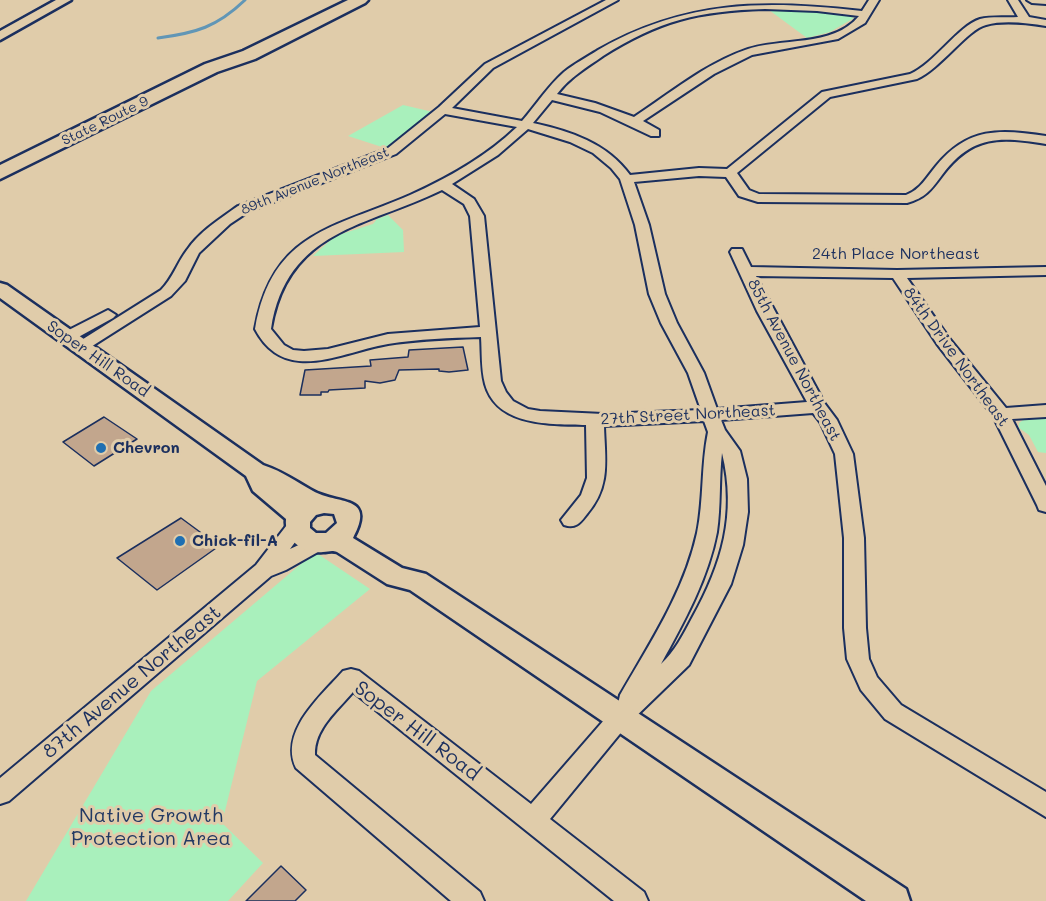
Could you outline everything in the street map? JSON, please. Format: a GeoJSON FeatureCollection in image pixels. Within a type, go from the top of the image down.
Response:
{"type":"FeatureCollection","features":[{"type":"Feature","properties":{"kind":"main road","name":"State Route 9"},"geometry":{"type":"LineString","coordinates":[[0,173],[211,68],[235,52],[342,0]]}},
{"type":"Feature","properties":{"kind":"main road","name":"State Route 9"},"geometry":{"type":"LineString","coordinates":[[211,68],[249,55],[360,0]]}},
{"type":"Feature","properties":{"kind":"street"},"geometry":{"type":"LineString","coordinates":[[0,36],[65,0]]}},
{"type":"Feature","properties":{"kind":"street","name":"89th Avenue Northeast"},"geometry":{"type":"LineString","coordinates":[[74,341],[166,293],[178,281],[193,251],[210,234],[243,208],[345,171],[392,151],[443,110],[489,66],[613,0]]}},
{"type":"Feature","properties":{"kind":"street"},"geometry":{"type":"LineString","coordinates":[[636,121],[730,60],[749,52],[834,37],[861,21],[874,0]]}},
{"type":"Feature","properties":{"kind":"street"},"geometry":{"type":"LineString","coordinates":[[1013,0],[1024,20]]}},
{"type":"Feature","properties":{"kind":"street"},"geometry":{"type":"LineString","coordinates":[[1032,0],[1046,1]]}},
{"type":"Feature","properties":{"kind":"street"},"geometry":{"type":"LineString","coordinates":[[441,183],[469,202],[477,216],[489,332],[433,334],[386,339],[314,355],[292,355],[276,347],[268,339],[262,329],[272,296],[282,274],[311,243],[351,221],[416,198],[504,144],[551,96],[566,76],[634,34],[669,18],[699,11],[746,6],[831,9],[865,14]]}},
{"type":"Feature","properties":{"kind":"street"},"geometry":{"type":"LineString","coordinates":[[626,179],[699,172],[730,173],[739,163],[826,94],[913,77],[926,71],[970,30],[982,22],[1024,20],[1046,23]]}},
{"type":"Feature","properties":{"kind":"street"},"geometry":{"type":"LineString","coordinates":[[551,96],[590,105],[636,121],[655,133]]}},
{"type":"Feature","properties":{"kind":"street"},"geometry":{"type":"LineString","coordinates":[[443,110],[525,124],[574,139],[597,150],[616,165],[626,179],[642,225],[657,294],[669,323],[696,374],[714,423],[731,451],[738,479],[738,512],[733,545],[721,584],[681,659],[620,717],[533,820]]}},
{"type":"Feature","properties":{"kind":"street"},"geometry":{"type":"LineString","coordinates":[[730,173],[744,193],[758,198],[907,200],[921,195],[955,151],[971,140],[1008,134],[1046,140]]}},
{"type":"Feature","properties":{"kind":"street","name":"85th Avenue Northeast"},"geometry":{"type":"LineString","coordinates":[[737,252],[765,311],[818,407],[828,420],[844,454],[854,538],[855,628],[858,659],[869,683],[893,712],[1046,805]]}},
{"type":"Feature","properties":{"kind":"street","name":"24th Place Northeast"},"geometry":{"type":"LineString","coordinates":[[746,271],[897,274],[1046,271]]}},
{"type":"Feature","properties":{"kind":"street","name":"84th Drive Northeast"},"geometry":{"type":"LineString","coordinates":[[897,274],[943,341],[1001,414],[1046,505]]}},
{"type":"Feature","properties":{"kind":"street","name":"Soper Hill Road"},"geometry":{"type":"LineString","coordinates":[[0,289],[255,471]]}},
{"type":"Feature","properties":{"kind":"street","name":"27th Street Northeast"},"geometry":{"type":"LineString","coordinates":[[489,332],[496,393],[506,405],[523,414],[595,421],[676,419],[714,423],[818,407]]}},
{"type":"Feature","properties":{"kind":"street"},"geometry":{"type":"LineString","coordinates":[[1001,414],[1046,411]]}},
{"type":"Feature","properties":{"kind":"street"},"geometry":{"type":"LineString","coordinates":[[572,520],[590,498],[596,478],[595,421]]}},
{"type":"Feature","properties":{"kind":"street"},"geometry":{"type":"LineString","coordinates":[[620,717],[682,606],[706,534],[712,494],[714,423]]}},
{"type":"Feature","properties":{"kind":"street"},"geometry":{"type":"LineString","coordinates":[[255,471],[275,477],[307,498],[324,504],[340,506],[367,540],[407,566],[417,581],[894,901]]}},
{"type":"Feature","properties":{"kind":"street"},"geometry":{"type":"LineString","coordinates":[[255,471],[261,485],[298,522],[303,538],[345,544],[396,577],[417,581]]}},
{"type":"Feature","properties":{"kind":"street"},"geometry":{"type":"LineString","coordinates":[[264,570],[269,557],[291,536],[308,509],[324,504]]}},
{"type":"Feature","properties":{"kind":"street"},"geometry":{"type":"LineString","coordinates":[[264,570],[282,566],[298,554],[344,534],[350,521]]}},
{"type":"Feature","properties":{"kind":"street","name":"87th Avenue Northeast"},"geometry":{"type":"LineString","coordinates":[[0,793],[264,570]]}},
{"type":"Feature","properties":{"kind":"street","name":"Soper Hill Road"},"geometry":{"type":"LineString","coordinates":[[471,901],[304,760],[303,742],[312,724],[351,678],[635,901]]}},
{"type":"Feature","properties":{"kind":"green space"},"geometry":{"type":"Polygon","coordinates":[[[769,10],[826,11],[854,18],[830,32],[807,38],[769,10]]]}},
{"type":"Feature","properties":{"kind":"green space"},"geometry":{"type":"Polygon","coordinates":[[[403,105],[433,112],[385,148],[348,136],[403,105]]]}},
{"type":"Feature","properties":{"kind":"green space"},"geometry":{"type":"Polygon","coordinates":[[[388,215],[403,230],[404,252],[313,256],[335,236],[373,224],[377,219],[388,215]]]}},
{"type":"Feature","properties":{"kind":"green space"},"geometry":{"type":"Polygon","coordinates":[[[1046,417],[1046,453],[1038,452],[1029,435],[1019,428],[1019,423],[1026,418],[1046,417]]]}},
{"type":"Feature","properties":{"kind":"green space","name":"Native Growth Protection Area"},"geometry":{"type":"Polygon","coordinates":[[[315,552],[370,589],[257,681],[222,823],[263,863],[228,901],[26,901],[151,691],[315,552]]]}},
{"type":"Feature","properties":{"kind":"building"},"geometry":{"type":"Polygon","coordinates":[[[463,347],[468,370],[449,372],[439,371],[439,369],[399,370],[395,380],[380,383],[365,381],[365,388],[329,390],[321,392],[321,395],[300,395],[305,370],[371,366],[370,360],[408,357],[409,350],[463,347]]]}},
{"type":"Feature","properties":{"kind":"building"},"geometry":{"type":"Polygon","coordinates":[[[104,417],[137,439],[94,466],[63,442],[104,417]]]}},
{"type":"Feature","properties":{"kind":"building"},"geometry":{"type":"Polygon","coordinates":[[[181,518],[219,546],[157,590],[117,558],[181,518]]]}},
{"type":"Feature","properties":{"kind":"building"},"geometry":{"type":"Polygon","coordinates":[[[281,866],[306,890],[295,901],[246,901],[281,866]]]}},
{"type":"Feature","properties":{"kind":"waterway"},"geometry":{"type":"LineString","coordinates":[[158,38],[184,34],[215,23],[245,0]]}},
{"type":"Feature","properties":{"kind":"place","name":"Chevron"},"geometry":{"type":"Point","coordinates":[101,448]}},
{"type":"Feature","properties":{"kind":"place","name":"Chick-fil-A"},"geometry":{"type":"Point","coordinates":[180,541]}}]}
